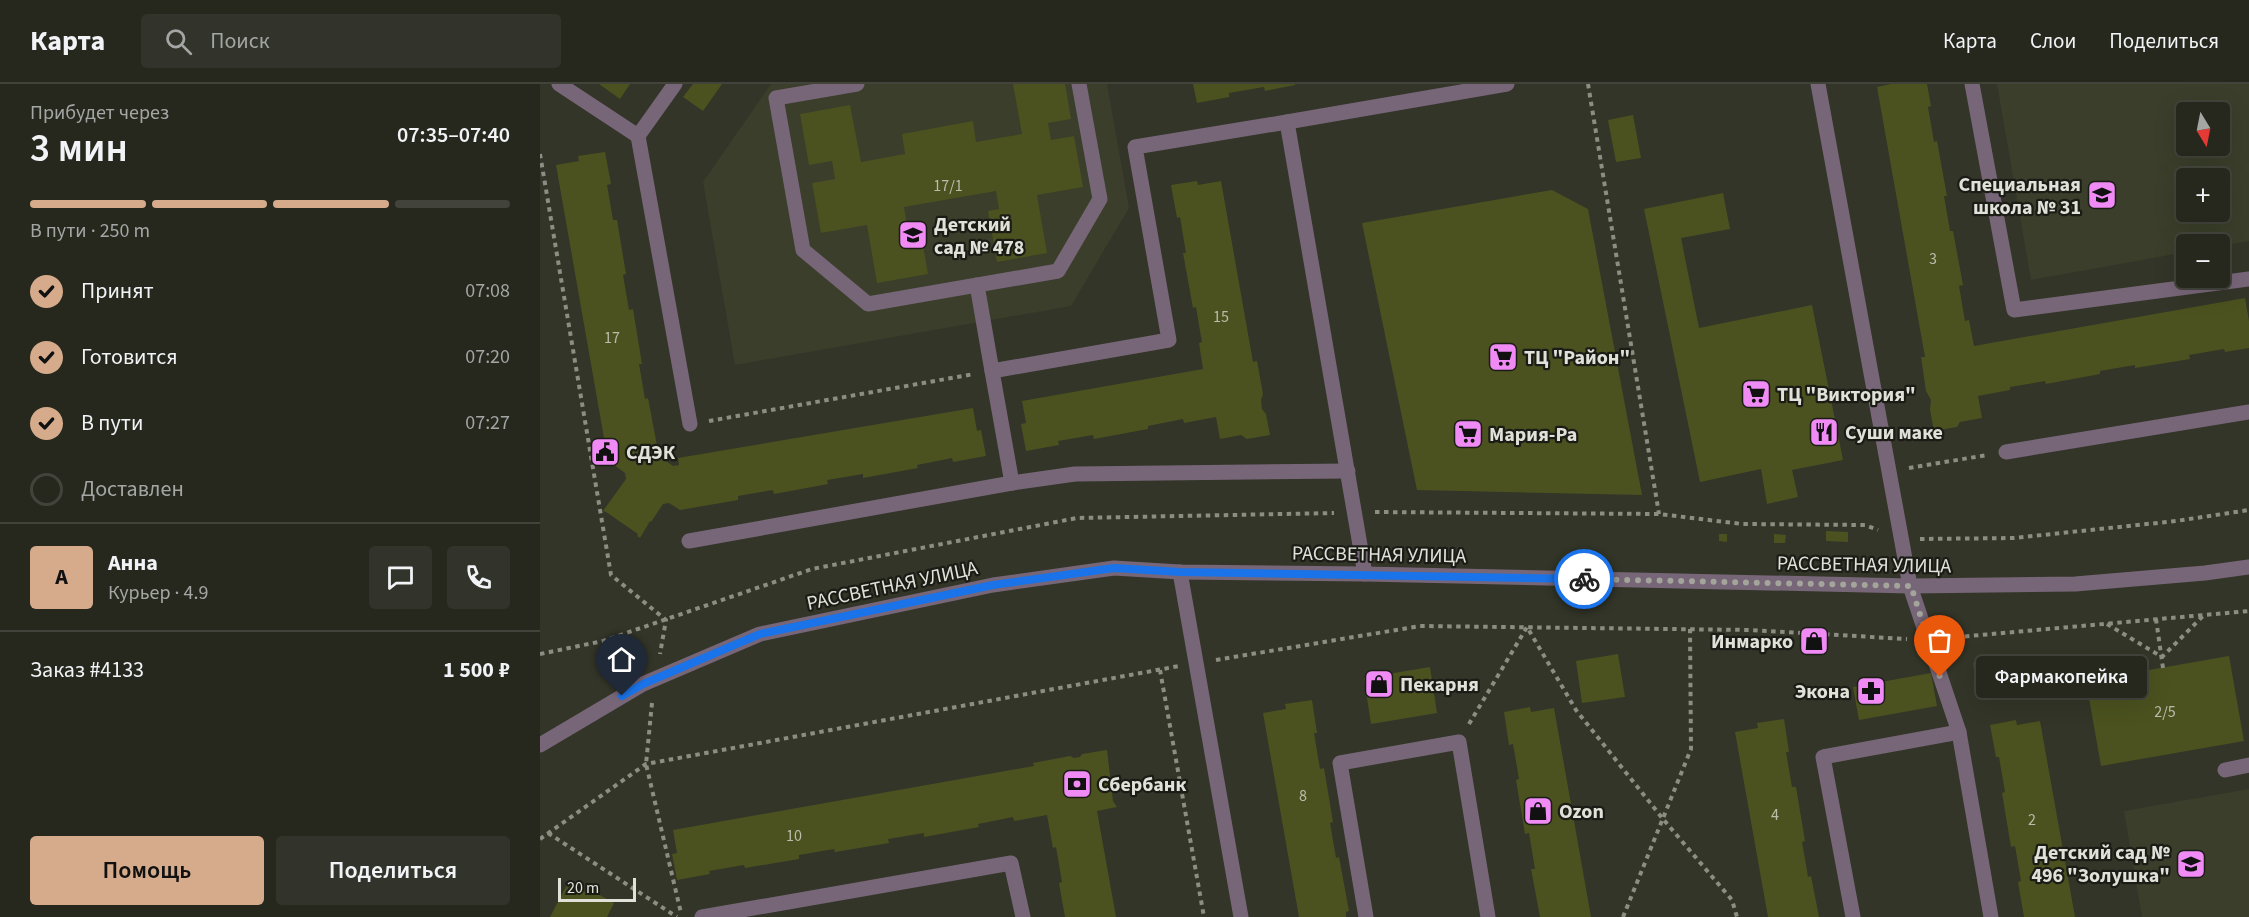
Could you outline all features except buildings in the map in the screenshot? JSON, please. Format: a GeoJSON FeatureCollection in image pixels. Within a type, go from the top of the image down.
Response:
{"type":"FeatureCollection","features":[{"type":"Feature","properties":{"kind":"street"},"geometry":{"type":"LineString","coordinates":[[558,84],[638,136]]}},
{"type":"Feature","properties":{"kind":"street"},"geometry":{"type":"LineString","coordinates":[[675,84],[638,136],[690,424]]}},
{"type":"Feature","properties":{"kind":"street"},"geometry":{"type":"LineString","coordinates":[[857,84],[776,98],[803,250],[868,304],[1058,271],[1100,199],[1079,84]]}},
{"type":"Feature","properties":{"kind":"street"},"geometry":{"type":"LineString","coordinates":[[992,371],[1169,340],[1135,147],[1507,84]]}},
{"type":"Feature","properties":{"kind":"street"},"geometry":{"type":"LineString","coordinates":[[1818,84],[1911,586],[1959,732],[1991,917]]}},
{"type":"Feature","properties":{"kind":"street"},"geometry":{"type":"LineString","coordinates":[[1972,84],[2014,310],[2249,279]]}},
{"type":"Feature","properties":{"kind":"street"},"geometry":{"type":"LineString","coordinates":[[1287,122],[1365,574]]}},
{"type":"Feature","properties":{"kind":"street"},"geometry":{"type":"LineString","coordinates":[[977,285],[1012,483]]}},
{"type":"Feature","properties":{"kind":"street"},"geometry":{"type":"LineString","coordinates":[[2006,452],[2249,412]]}},
{"type":"Feature","properties":{"kind":"street"},"geometry":{"type":"LineString","coordinates":[[689,541],[1012,483],[1075,474],[1348,471]]}},
{"type":"Feature","properties":{"kind":"street","name":"РАССВЕТНАЯ УЛИЦА"},"geometry":{"type":"LineString","coordinates":[[540,745],[643,684],[760,634],[981,587],[1114,568],[1180,572],[1911,586],[2075,584],[2249,567]]}},
{"type":"Feature","properties":{"kind":"street"},"geometry":{"type":"LineString","coordinates":[[1180,572],[1241,917]]}},
{"type":"Feature","properties":{"kind":"street"},"geometry":{"type":"LineString","coordinates":[[1853,917],[1823,757],[1959,732]]}},
{"type":"Feature","properties":{"kind":"street"},"geometry":{"type":"LineString","coordinates":[[1366,917],[1340,763],[1459,742],[1488,917]]}},
{"type":"Feature","properties":{"kind":"street"},"geometry":{"type":"LineString","coordinates":[[2225,770],[2249,765]]}},
{"type":"Feature","properties":{"kind":"street"},"geometry":{"type":"LineString","coordinates":[[702,917],[1011,863],[1023,917]]}},
{"type":"Feature","properties":{"kind":"path"},"geometry":{"type":"LineString","coordinates":[[1588,84],[1659,514]]}},
{"type":"Feature","properties":{"kind":"path"},"geometry":{"type":"LineString","coordinates":[[540,154],[611,575],[666,620]]}},
{"type":"Feature","properties":{"kind":"path"},"geometry":{"type":"LineString","coordinates":[[690,424],[992,371]]}},
{"type":"Feature","properties":{"kind":"path"},"geometry":{"type":"LineString","coordinates":[[1889,472],[2006,452]]}},
{"type":"Feature","properties":{"kind":"path"},"geometry":{"type":"LineString","coordinates":[[540,654],[603,640],[812,569],[1077,518],[1354,512],[1659,514],[1742,524],[1865,525],[1902,539],[2014,538],[2176,521],[2249,510]]}},
{"type":"Feature","properties":{"kind":"path"},"geometry":{"type":"LineString","coordinates":[[540,838],[646,764],[1196,663],[1420,626],[1750,630],[1927,640],[2249,611]]}},
{"type":"Feature","properties":{"kind":"path"},"geometry":{"type":"LineString","coordinates":[[2162,657],[2205,615]]}},
{"type":"Feature","properties":{"kind":"path"},"geometry":{"type":"LineString","coordinates":[[2156,619],[2163,668]]}},
{"type":"Feature","properties":{"kind":"path"},"geometry":{"type":"LineString","coordinates":[[666,620],[655,680],[646,764],[680,917]]}},
{"type":"Feature","properties":{"kind":"path"},"geometry":{"type":"LineString","coordinates":[[2107,624],[2162,657]]}},
{"type":"Feature","properties":{"kind":"path"},"geometry":{"type":"LineString","coordinates":[[1459,742],[1527,627]]}},
{"type":"Feature","properties":{"kind":"path"},"geometry":{"type":"LineString","coordinates":[[1527,627],[1576,710],[1663,819],[1732,900],[1737,917]]}},
{"type":"Feature","properties":{"kind":"path"},"geometry":{"type":"LineString","coordinates":[[1623,917],[1691,749],[1690,629]]}},
{"type":"Feature","properties":{"kind":"path"},"geometry":{"type":"LineString","coordinates":[[1160,670],[1204,917]]}},
{"type":"Feature","properties":{"kind":"path"},"geometry":{"type":"LineString","coordinates":[[548,833],[680,917]]}},
{"type":"Feature","properties":{"kind":"shaded area","name":"Детский сад № 478"},"geometry":{"type":"Polygon","coordinates":[[[771,84],[1107,84],[1129,208],[1071,306],[735,365],[703,182],[771,84]]]}},
{"type":"Feature","properties":{"kind":"shaded area","name":"Специальная школа № 31"},"geometry":{"type":"Polygon","coordinates":[[[1997,84],[2249,84],[2249,241],[2230,244],[2230,234],[2176,234],[2176,254],[2031,280],[1997,84]]]}},
{"type":"Feature","properties":{"kind":"shaded area","name":"Детский сад № 496 \"Золушка\""},"geometry":{"type":"Polygon","coordinates":[[[2249,789],[2249,917],[2142,917],[2124,811],[2249,789]]]}},
{"type":"Feature","properties":{"kind":"way so far"},"geometry":{"type":"LineString","coordinates":[[1584,579],[1911,586],[1940,677]]}},
{"type":"Feature","properties":{"kind":"place","name":"Специальная школа № 31"},"geometry":{"type":"Point","coordinates":[2102,195]}},
{"type":"Feature","properties":{"kind":"place","name":"Детский сад № 478"},"geometry":{"type":"Point","coordinates":[913,235]}},
{"type":"Feature","properties":{"kind":"place","name":"ТЦ \"Район\""},"geometry":{"type":"Point","coordinates":[1503,357]}},
{"type":"Feature","properties":{"kind":"place","name":"ТЦ \"Виктория\""},"geometry":{"type":"Point","coordinates":[1756,394]}},
{"type":"Feature","properties":{"kind":"place","name":"Суши маке"},"geometry":{"type":"Point","coordinates":[1824,432]}},
{"type":"Feature","properties":{"kind":"place","name":"Мария-Ра"},"geometry":{"type":"Point","coordinates":[1468,434]}},
{"type":"Feature","properties":{"kind":"place","name":"СДЭК"},"geometry":{"type":"Point","coordinates":[605,452]}},
{"type":"Feature","properties":{"kind":"place","name":"Инмарко"},"geometry":{"type":"Point","coordinates":[1814,641]}},
{"type":"Feature","properties":{"kind":"place","name":"Фармакопейка"},"geometry":{"type":"Point","coordinates":[1940,677]}},
{"type":"Feature","properties":{"kind":"place","name":"Пекарня"},"geometry":{"type":"Point","coordinates":[1379,684]}},
{"type":"Feature","properties":{"kind":"place","name":"Экона"},"geometry":{"type":"Point","coordinates":[1871,691]}},
{"type":"Feature","properties":{"kind":"place","name":"Сбербанк"},"geometry":{"type":"Point","coordinates":[1077,784]}},
{"type":"Feature","properties":{"kind":"place","name":"Ozon"},"geometry":{"type":"Point","coordinates":[1538,811]}},
{"type":"Feature","properties":{"kind":"place","name":"Детский сад № 496 \"Золушка\""},"geometry":{"type":"Point","coordinates":[2191,864]}},
{"type":"Feature","properties":{"kind":"route"},"geometry":{"type":"LineString","coordinates":[[622,696],[643,684],[760,634],[993,585],[1114,568],[1180,572],[1584,579]]}}]}
